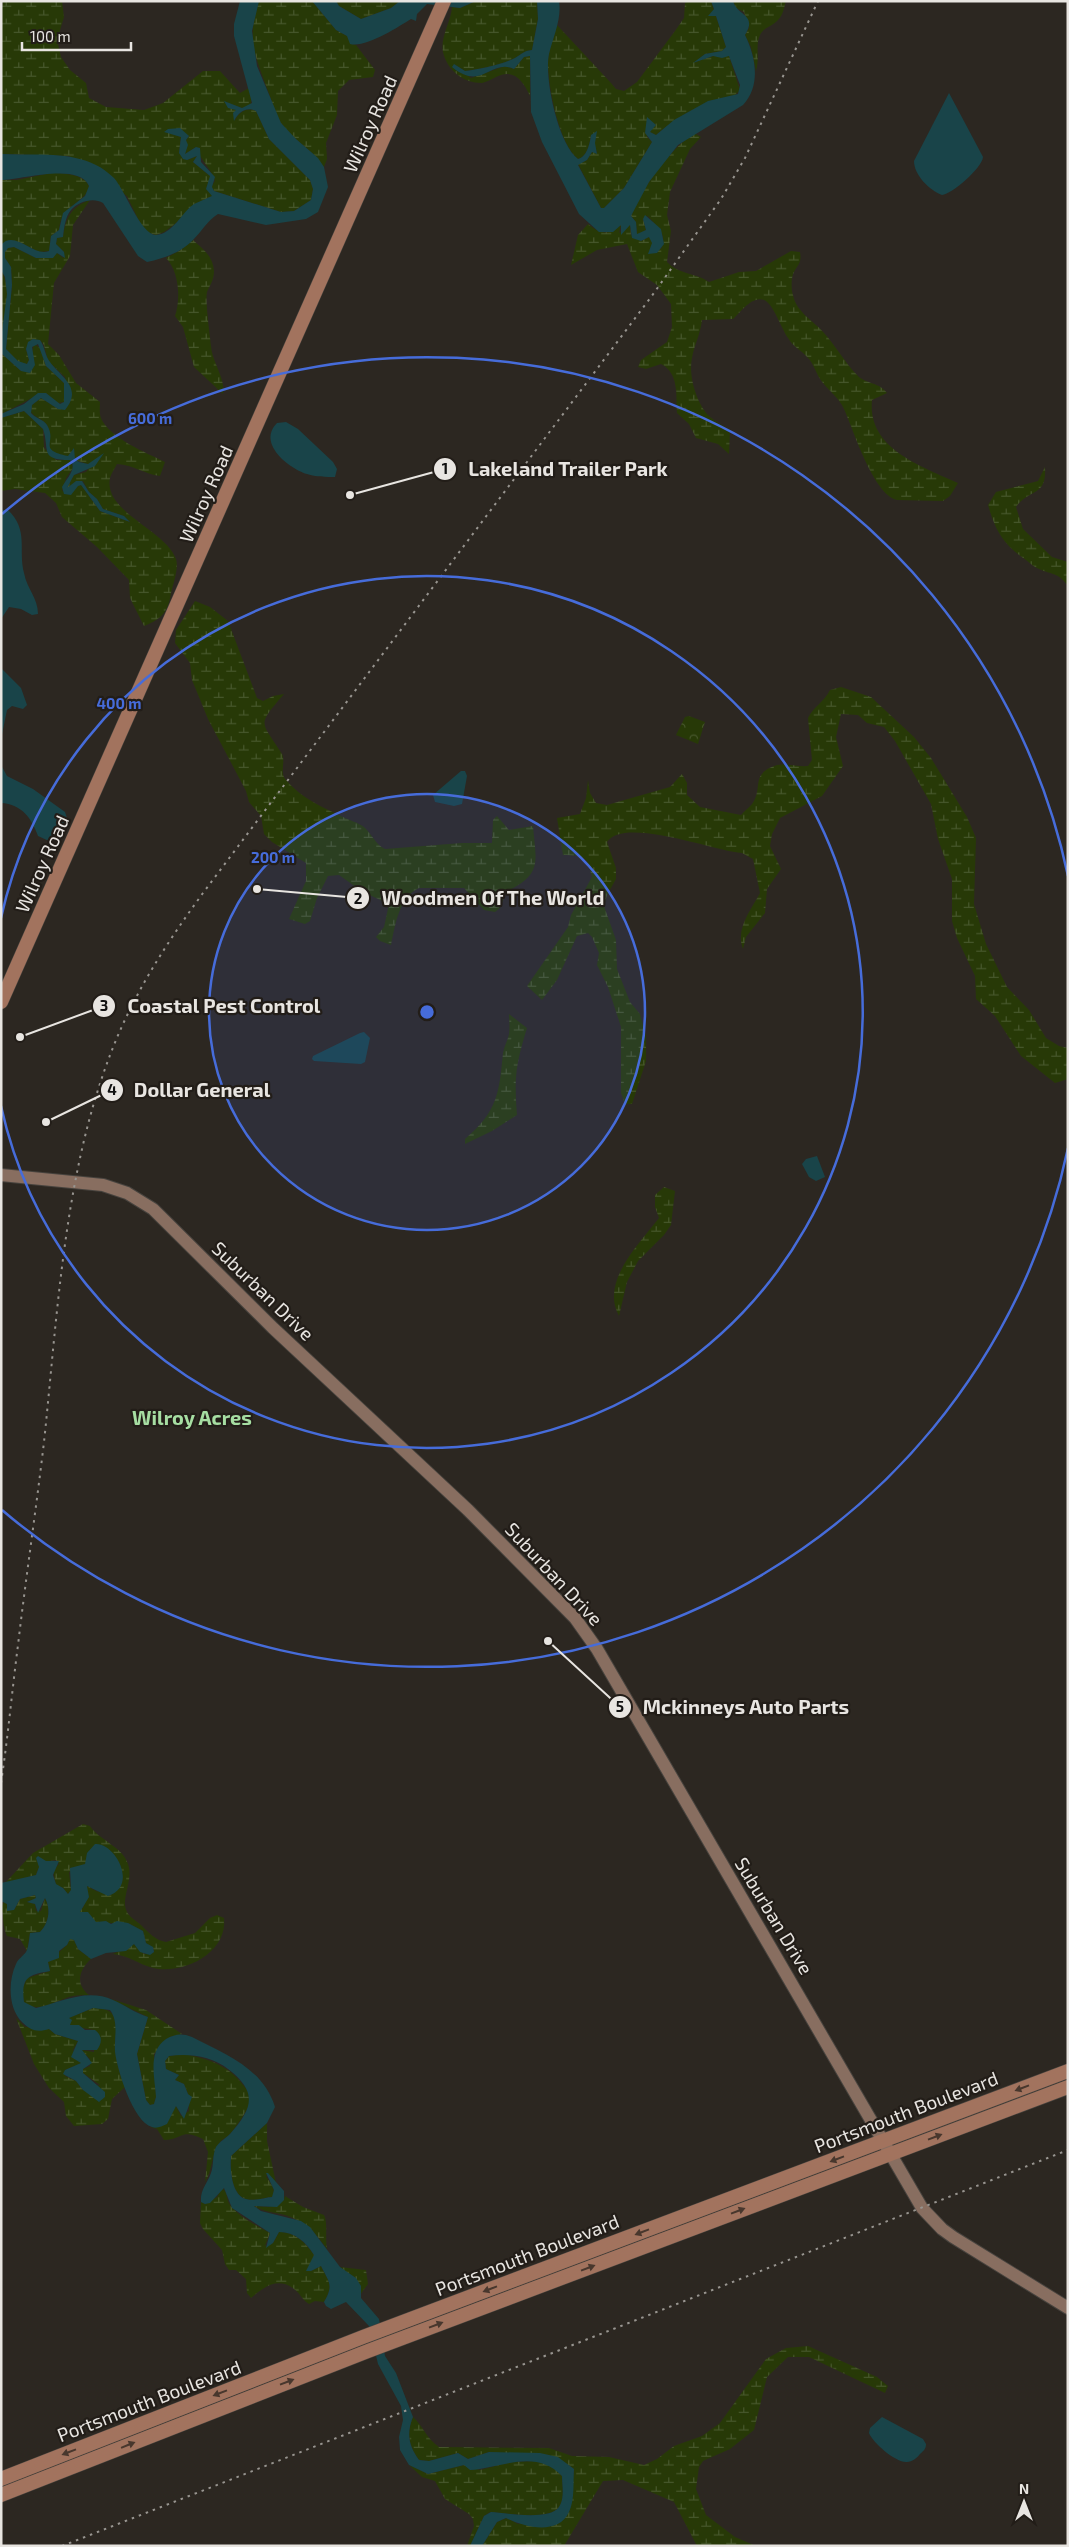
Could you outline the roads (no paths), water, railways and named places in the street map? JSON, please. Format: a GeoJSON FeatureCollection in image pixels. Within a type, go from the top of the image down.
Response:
{"type":"FeatureCollection","features":[{"type":"Feature","properties":{"kind":"main road","name":"Wilroy Road"},"geometry":{"type":"LineString","coordinates":[[1,1002],[444,1]]}},
{"type":"Feature","properties":{"kind":"main road","name":"Suburban Drive"},"geometry":{"type":"LineString","coordinates":[[1,1175],[102,1185],[127,1193],[153,1209],[294,1348],[468,1510],[575,1618],[597,1649],[922,2208],[942,2229],[1068,2308]]}},
{"type":"Feature","properties":{"kind":"main road","name":"Portsmouth Boulevard"},"geometry":{"type":"LineString","coordinates":[[1,2479],[363,2336],[1068,2071]]}},
{"type":"Feature","properties":{"kind":"main road","name":"Portsmouth Boulevard"},"geometry":{"type":"LineString","coordinates":[[1,2494],[368,2351],[1068,2087]]}},
{"type":"Feature","properties":{"kind":"water"},"geometry":{"type":"Polygon","coordinates":[[[240,1],[259,1],[252,31],[257,66],[281,123],[318,158],[324,167],[328,187],[318,212],[306,219],[266,225],[218,214],[183,248],[166,257],[147,262],[138,256],[103,203],[90,200],[71,210],[66,220],[63,237],[57,238],[56,244],[64,252],[65,258],[57,253],[53,258],[36,258],[14,247],[8,248],[5,252],[5,258],[11,267],[12,285],[6,349],[18,361],[27,364],[29,360],[26,349],[28,342],[33,339],[40,340],[48,360],[65,378],[72,395],[65,410],[58,409],[41,398],[32,405],[31,413],[47,425],[50,431],[50,448],[53,451],[68,456],[74,448],[75,459],[88,464],[104,453],[95,466],[74,475],[67,488],[76,481],[82,481],[103,509],[124,516],[130,522],[100,511],[81,485],[71,495],[64,494],[62,487],[72,470],[72,463],[70,460],[60,460],[50,456],[43,429],[24,411],[1,418],[1,414],[24,404],[38,393],[46,393],[60,404],[64,402],[64,383],[46,366],[38,344],[32,347],[35,365],[30,373],[21,371],[2,354],[1,339],[7,294],[5,277],[1,270],[1,245],[6,241],[12,240],[37,251],[49,251],[51,236],[59,230],[63,213],[85,196],[89,186],[83,179],[74,175],[62,174],[1,180],[1,154],[76,158],[102,168],[114,178],[145,228],[150,233],[156,235],[162,234],[172,227],[194,204],[212,196],[206,189],[210,176],[193,162],[197,156],[187,160],[183,159],[179,153],[181,137],[164,132],[168,129],[180,128],[189,136],[186,140],[188,145],[185,154],[196,147],[200,148],[201,162],[215,177],[212,187],[214,191],[281,212],[294,211],[311,200],[313,189],[310,180],[269,139],[256,111],[249,109],[243,111],[234,121],[233,113],[236,110],[228,108],[224,101],[242,108],[252,103],[234,36],[234,24],[240,1]]]}},
{"type":"Feature","properties":{"kind":"water"},"geometry":{"type":"Polygon","coordinates":[[[312,1],[336,1],[339,6],[361,19],[391,8],[400,1],[476,1],[460,8],[427,4],[417,14],[416,21],[411,19],[373,40],[350,44],[347,36],[336,30],[312,1]]]}},
{"type":"Feature","properties":{"kind":"water"},"geometry":{"type":"Polygon","coordinates":[[[537,1],[559,1],[558,21],[548,65],[554,110],[564,140],[578,159],[584,156],[589,146],[591,135],[597,131],[595,143],[597,154],[592,152],[587,160],[578,165],[601,208],[604,208],[624,188],[652,142],[645,133],[647,117],[656,125],[650,132],[656,135],[674,120],[708,101],[738,94],[740,85],[729,56],[722,58],[713,56],[693,63],[705,54],[722,51],[726,47],[716,16],[708,16],[714,9],[711,1],[733,1],[738,10],[748,19],[749,23],[745,35],[752,53],[755,71],[749,97],[743,105],[678,145],[649,182],[631,216],[636,222],[637,234],[646,230],[643,219],[645,215],[661,229],[664,244],[657,253],[648,254],[652,243],[649,237],[641,241],[632,238],[630,225],[621,235],[621,225],[613,232],[599,232],[579,214],[542,142],[531,112],[530,56],[524,57],[514,69],[499,68],[479,76],[462,74],[452,67],[454,64],[465,71],[483,68],[510,60],[532,50],[538,19],[537,1]]]}},
{"type":"Feature","properties":{"kind":"water"},"geometry":{"type":"Polygon","coordinates":[[[949,93],[983,157],[978,167],[966,180],[947,194],[942,195],[932,190],[919,177],[914,161],[949,93]]]}},
{"type":"Feature","properties":{"kind":"water"},"geometry":{"type":"Polygon","coordinates":[[[286,422],[298,429],[333,462],[337,469],[335,477],[317,476],[299,471],[277,454],[271,439],[272,431],[277,423],[286,422]]]}},
{"type":"Feature","properties":{"kind":"water"},"geometry":{"type":"Polygon","coordinates":[[[1,510],[8,510],[19,525],[22,540],[22,564],[27,584],[38,608],[38,614],[32,615],[21,609],[9,607],[1,619],[1,510]]]}},
{"type":"Feature","properties":{"kind":"water"},"geometry":{"type":"Polygon","coordinates":[[[1,668],[21,688],[27,705],[23,709],[12,706],[7,710],[1,739],[1,668]]]}},
{"type":"Feature","properties":{"kind":"water"},"geometry":{"type":"Polygon","coordinates":[[[1,765],[7,776],[33,789],[65,812],[67,818],[54,838],[49,841],[38,836],[29,818],[20,809],[1,803],[1,765]]]}},
{"type":"Feature","properties":{"kind":"water"},"geometry":{"type":"Polygon","coordinates":[[[461,771],[465,771],[467,776],[462,804],[454,806],[435,802],[433,795],[461,771]]]}},
{"type":"Feature","properties":{"kind":"water"},"geometry":{"type":"Polygon","coordinates":[[[364,1032],[370,1038],[365,1062],[361,1064],[314,1061],[312,1059],[313,1056],[364,1032]]]}},
{"type":"Feature","properties":{"kind":"water"},"geometry":{"type":"Polygon","coordinates":[[[817,1156],[825,1177],[816,1181],[809,1177],[802,1164],[806,1159],[817,1156]]]}},
{"type":"Feature","properties":{"kind":"water"},"geometry":{"type":"Polygon","coordinates":[[[95,1844],[103,1845],[116,1857],[121,1865],[122,1883],[117,1891],[108,1896],[87,1886],[89,1897],[80,1912],[88,1912],[96,1922],[106,1921],[111,1924],[117,1921],[128,1923],[143,1931],[146,1943],[153,1947],[154,1952],[150,1955],[140,1952],[134,1944],[126,1951],[106,1953],[91,1959],[78,1949],[74,1940],[70,1939],[67,1945],[59,1951],[59,1958],[48,1962],[50,1971],[31,1976],[25,1982],[24,2002],[36,2008],[74,1997],[94,1995],[113,2000],[148,2017],[137,2054],[146,2100],[150,2105],[154,2104],[156,2097],[153,2066],[156,2051],[160,2044],[172,2036],[185,2035],[192,2037],[230,2056],[252,2072],[262,2082],[275,2107],[267,2123],[231,2156],[231,2173],[236,2190],[239,2195],[246,2199],[253,2200],[272,2197],[274,2190],[266,2173],[268,2173],[284,2191],[284,2200],[277,2207],[254,2206],[261,2211],[301,2221],[310,2227],[340,2267],[356,2278],[361,2286],[361,2298],[379,2319],[385,2356],[396,2373],[413,2417],[409,2434],[413,2450],[419,2460],[429,2461],[458,2453],[468,2459],[489,2452],[540,2453],[558,2457],[574,2469],[573,2497],[571,2507],[564,2520],[549,2527],[540,2527],[522,2524],[506,2518],[497,2522],[482,2546],[470,2546],[484,2516],[491,2512],[537,2515],[554,2511],[559,2507],[562,2500],[562,2476],[552,2468],[530,2461],[470,2470],[464,2465],[428,2474],[409,2465],[400,2450],[399,2437],[403,2420],[401,2406],[378,2364],[369,2326],[346,2302],[331,2309],[326,2306],[324,2302],[330,2287],[321,2266],[311,2271],[306,2271],[314,2255],[311,2250],[304,2242],[285,2232],[279,2232],[273,2243],[266,2248],[270,2233],[232,2208],[224,2188],[210,2203],[205,2204],[201,2202],[203,2190],[212,2170],[216,2147],[238,2125],[247,2108],[248,2093],[238,2077],[222,2065],[207,2058],[192,2055],[169,2056],[165,2061],[166,2069],[179,2075],[175,2080],[184,2084],[188,2094],[192,2097],[184,2119],[176,2106],[167,2124],[154,2128],[138,2116],[127,2094],[115,2052],[116,2030],[110,2010],[93,2008],[69,2018],[72,2020],[70,2025],[79,2025],[85,2030],[95,2030],[100,2037],[101,2042],[97,2050],[82,2050],[92,2063],[83,2069],[83,2073],[105,2092],[105,2097],[99,2102],[83,2090],[76,2081],[63,2074],[65,2070],[81,2063],[71,2057],[78,2041],[55,2034],[49,2029],[37,2031],[31,2029],[17,2016],[11,1994],[13,1971],[17,1962],[27,1950],[30,1933],[40,1932],[43,1928],[48,1916],[48,1907],[45,1898],[38,1913],[35,1904],[27,1902],[36,1898],[35,1895],[20,1899],[14,1910],[7,1911],[7,1904],[1,1901],[1,1883],[36,1875],[39,1867],[36,1858],[38,1856],[46,1861],[59,1861],[53,1875],[56,1884],[68,1894],[71,1890],[70,1868],[85,1864],[87,1853],[95,1844]]]}},
{"type":"Feature","properties":{"kind":"water"},"geometry":{"type":"Polygon","coordinates":[[[882,2417],[923,2439],[926,2447],[914,2460],[907,2462],[897,2459],[885,2452],[871,2437],[869,2433],[870,2428],[882,2417]]]}},
{"type":"Feature","properties":{"kind":"railway"},"geometry":{"type":"LineString","coordinates":[[1,1783],[44,1442],[59,1291],[74,1190],[97,1092],[114,1045],[132,1005],[177,929],[203,893],[651,297],[721,199],[745,158],[818,1]]}},
{"type":"Feature","properties":{"kind":"railway"},"geometry":{"type":"LineString","coordinates":[[62,2546],[1068,2150]]}},
{"type":"Feature","properties":{"kind":"place","name":"Lakeland Trailer Park"},"geometry":{"type":"Point","coordinates":[350,495]}},
{"type":"Feature","properties":{"kind":"place","name":"Woodmen Of The World"},"geometry":{"type":"Point","coordinates":[257,889]}},
{"type":"Feature","properties":{"kind":"place","name":"Coastal Pest Control"},"geometry":{"type":"Point","coordinates":[20,1037]}},
{"type":"Feature","properties":{"kind":"place","name":"Dollar General"},"geometry":{"type":"Point","coordinates":[46,1122]}},
{"type":"Feature","properties":{"kind":"place","name":"Mckinneys Auto Parts"},"geometry":{"type":"Point","coordinates":[548,1641]}},
{"type":"Feature","properties":{"kind":"district","name":"Wilroy Acres"},"geometry":{"type":"Point","coordinates":[192,1418]}}]}
